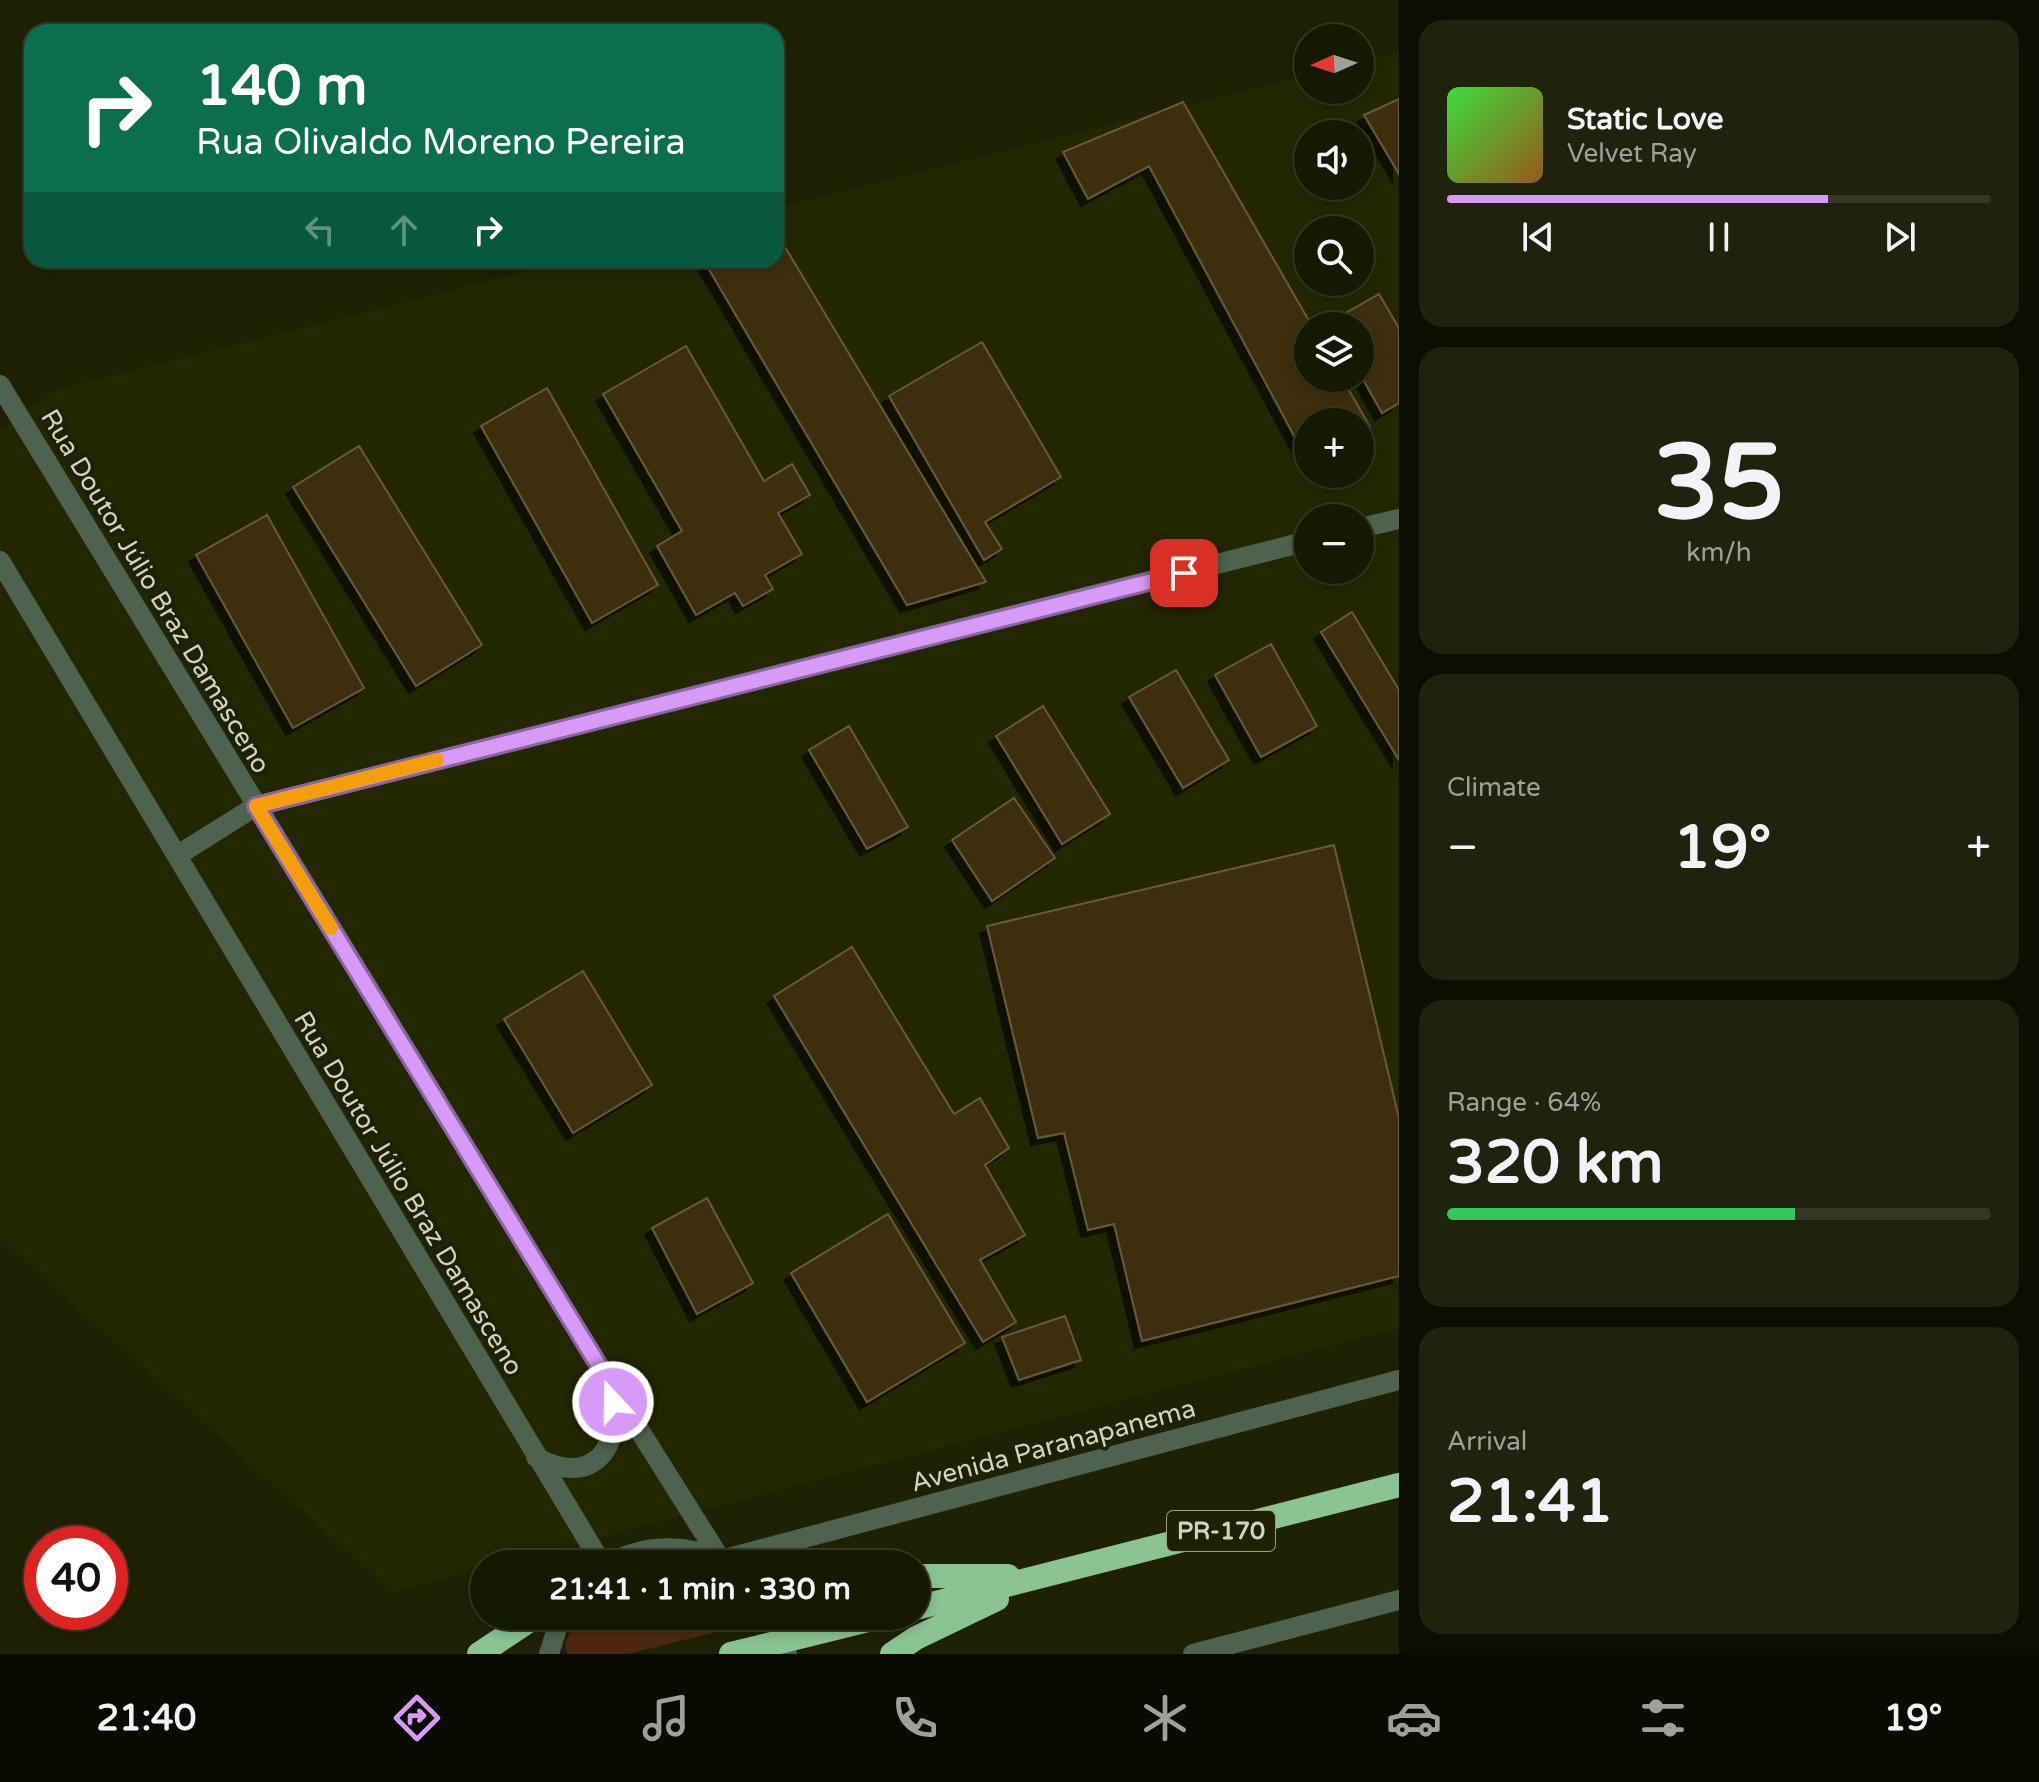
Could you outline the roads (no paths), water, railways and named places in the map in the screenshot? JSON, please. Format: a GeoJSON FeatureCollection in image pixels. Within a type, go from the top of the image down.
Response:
{"type":"FeatureCollection","features":[{"type":"Feature","properties":{"kind":"highway","name":"PR-170"},"geometry":{"type":"LineString","coordinates":[[930,1605],[1399,1485]]}},
{"type":"Feature","properties":{"kind":"highway"},"geometry":{"type":"LineString","coordinates":[[930,1576],[1043,1577]]}},
{"type":"Feature","properties":{"kind":"highway"},"geometry":{"type":"LineString","coordinates":[[892,1654],[916,1638],[1043,1577]]}},
{"type":"Feature","properties":{"kind":"highway"},"geometry":{"type":"LineString","coordinates":[[479,1654],[515,1630]]}},
{"type":"Feature","properties":{"kind":"highway"},"geometry":{"type":"LineString","coordinates":[[731,1654],[786,1647],[840,1630]]}},
{"type":"Feature","properties":{"kind":"street","name":"Rua Doutor Júlio Braz Damasceno"},"geometry":{"type":"LineString","coordinates":[[0,385],[604,1374],[716,1550]]}},
{"type":"Feature","properties":{"kind":"street"},"geometry":{"type":"LineString","coordinates":[[1374,525],[1399,519]]}},
{"type":"Feature","properties":{"kind":"street"},"geometry":{"type":"LineString","coordinates":[[178,855],[256,806],[1294,545]]}},
{"type":"Feature","properties":{"kind":"street","name":"Rua Doutor Júlio Braz Damasceno"},"geometry":{"type":"LineString","coordinates":[[0,561],[593,1550]]}},
{"type":"Feature","properties":{"kind":"street"},"geometry":{"type":"LineString","coordinates":[[536,1457],[563,1469],[586,1467],[604,1454],[616,1425],[604,1374]]}},
{"type":"Feature","properties":{"kind":"street","name":"Avenida Paranapanema"},"geometry":{"type":"LineString","coordinates":[[769,1550],[1399,1380]]}},
{"type":"Feature","properties":{"kind":"street"},"geometry":{"type":"LineString","coordinates":[[652,1550],[677,1550]]}},
{"type":"Feature","properties":{"kind":"street"},"geometry":{"type":"LineString","coordinates":[[1193,1654],[1399,1600]]}},
{"type":"Feature","properties":{"kind":"street"},"geometry":{"type":"LineString","coordinates":[[549,1654],[557,1630]]}}]}
